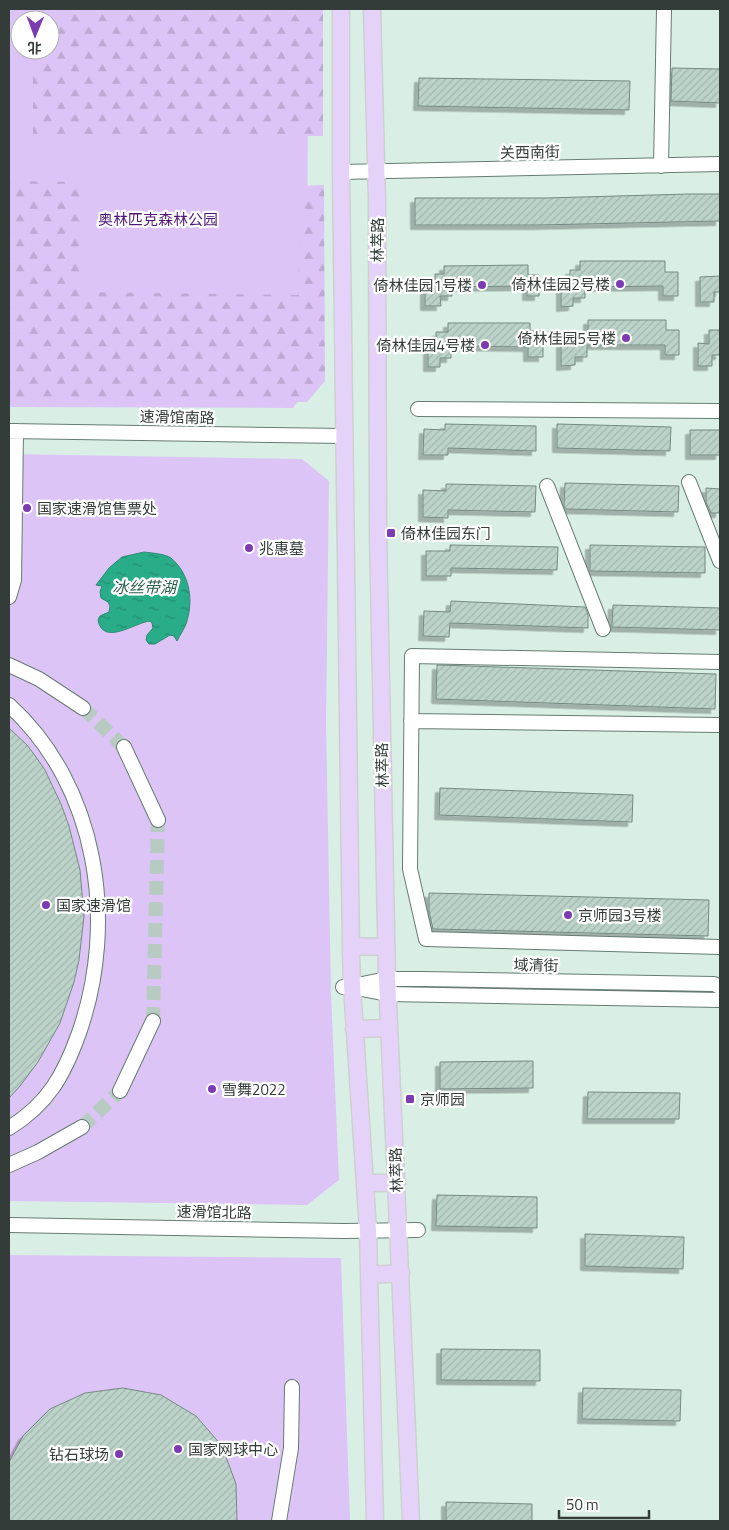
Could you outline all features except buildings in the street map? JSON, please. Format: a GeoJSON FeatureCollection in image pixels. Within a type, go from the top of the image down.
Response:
{"type":"FeatureCollection","features":[{"type":"Feature","properties":{"kind":"main road"},"geometry":{"type":"LineString","coordinates":[[341,9],[341,172],[351,946],[347,986],[354,1030],[368,1231],[375,1521]]}},
{"type":"Feature","properties":{"kind":"main road","name":"林萃路"},"geometry":{"type":"LineString","coordinates":[[372,9],[377,200],[378,542],[387,986],[411,1521]]}},
{"type":"Feature","properties":{"kind":"main road"},"geometry":{"type":"LineString","coordinates":[[351,946],[386,947]]}},
{"type":"Feature","properties":{"kind":"main road"},"geometry":{"type":"LineString","coordinates":[[354,1030],[389,1028]]}},
{"type":"Feature","properties":{"kind":"main road"},"geometry":{"type":"LineString","coordinates":[[364,1183],[397,1183]]}},
{"type":"Feature","properties":{"kind":"main road"},"geometry":{"type":"LineString","coordinates":[[369,1275],[400,1273]]}},
{"type":"Feature","properties":{"kind":"street"},"geometry":{"type":"LineString","coordinates":[[661,166],[664,9]]}},
{"type":"Feature","properties":{"kind":"street","name":"关西南街"},"geometry":{"type":"LineString","coordinates":[[341,172],[720,164]]}},
{"type":"Feature","properties":{"kind":"street"},"geometry":{"type":"LineString","coordinates":[[418,409],[720,411]]}},
{"type":"Feature","properties":{"kind":"street"},"geometry":{"type":"LineString","coordinates":[[9,597],[14,580],[12,431]]}},
{"type":"Feature","properties":{"kind":"street","name":"速滑馆南路"},"geometry":{"type":"LineString","coordinates":[[12,431],[344,436]]}},
{"type":"Feature","properties":{"kind":"street"},"geometry":{"type":"LineString","coordinates":[[689,482],[720,561]]}},
{"type":"Feature","properties":{"kind":"street"},"geometry":{"type":"LineString","coordinates":[[547,486],[603,629]]}},
{"type":"Feature","properties":{"kind":"street"},"geometry":{"type":"LineString","coordinates":[[720,662],[412,656],[410,869],[426,938],[720,947]]}},
{"type":"Feature","properties":{"kind":"street"},"geometry":{"type":"LineString","coordinates":[[9,665],[39,679],[83,708]]}},
{"type":"Feature","properties":{"kind":"street"},"geometry":{"type":"LineString","coordinates":[[9,704],[46,746],[58,764],[77,803],[92,858],[98,898],[98,922],[96,955],[90,996],[70,1057],[52,1090],[28,1115],[9,1128]]}},
{"type":"Feature","properties":{"kind":"street"},"geometry":{"type":"LineString","coordinates":[[411,721],[720,725]]}},
{"type":"Feature","properties":{"kind":"street"},"geometry":{"type":"LineString","coordinates":[[124,747],[158,820]]}},
{"type":"Feature","properties":{"kind":"street","name":"域清街"},"geometry":{"type":"LineString","coordinates":[[387,986],[422,979],[714,984],[720,987]]}},
{"type":"Feature","properties":{"kind":"street","name":"域清街"},"geometry":{"type":"LineString","coordinates":[[347,986],[387,986],[720,1000]]}},
{"type":"Feature","properties":{"kind":"street"},"geometry":{"type":"LineString","coordinates":[[120,1091],[153,1020]]}},
{"type":"Feature","properties":{"kind":"street"},"geometry":{"type":"LineString","coordinates":[[9,1165],[38,1152],[82,1126]]}},
{"type":"Feature","properties":{"kind":"street","name":"速滑馆北路"},"geometry":{"type":"LineString","coordinates":[[9,1225],[368,1231],[418,1230]]}},
{"type":"Feature","properties":{"kind":"street"},"geometry":{"type":"LineString","coordinates":[[279,1521],[291,1448],[292,1387]]}},
{"type":"Feature","properties":{"kind":"green space","name":"奥林匹克森林公园"},"geometry":{"type":"Polygon","coordinates":[[[9,9],[308,9],[307,388],[293,408],[9,407],[9,9]]]}},
{"type":"Feature","properties":{"kind":"green space"},"geometry":{"type":"Polygon","coordinates":[[[323,9],[323,136],[33,138],[33,60],[60,60],[60,10],[34,10],[323,9]]]}},
{"type":"Feature","properties":{"kind":"green space"},"geometry":{"type":"Polygon","coordinates":[[[9,181],[82,182],[82,292],[298,295],[300,186],[324,185],[325,381],[307,402],[9,402],[9,181]]]}},
{"type":"Feature","properties":{"kind":"green space","name":"国家速滑馆"},"geometry":{"type":"Polygon","coordinates":[[[9,454],[302,459],[329,481],[326,722],[331,993],[339,1180],[307,1205],[9,1201],[9,454]]]}},
{"type":"Feature","properties":{"kind":"green space","name":"国家网球中心"},"geometry":{"type":"Polygon","coordinates":[[[9,1255],[341,1258],[350,1521],[9,1521],[9,1255]]]}},
{"type":"Feature","properties":{"kind":"water","name":"冰丝带湖"},"geometry":{"type":"Polygon","coordinates":[[[144,552],[171,558],[182,572],[189,588],[190,606],[188,615],[185,626],[177,641],[174,636],[170,635],[155,644],[149,644],[146,640],[147,635],[153,628],[150,621],[121,631],[106,632],[101,628],[98,620],[100,616],[109,612],[110,606],[108,602],[101,598],[102,586],[96,585],[109,568],[122,557],[144,552]]]}},
{"type":"Feature","properties":{"kind":"tunnel"},"geometry":{"type":"LineString","coordinates":[[83,708],[124,747]]}},
{"type":"Feature","properties":{"kind":"tunnel"},"geometry":{"type":"LineString","coordinates":[[153,1021],[158,820]]}},
{"type":"Feature","properties":{"kind":"tunnel"},"geometry":{"type":"LineString","coordinates":[[82,1127],[120,1091]]}},
{"type":"Feature","properties":{"kind":"place","name":"倚林佳园2号楼"},"geometry":{"type":"Point","coordinates":[620,284]}},
{"type":"Feature","properties":{"kind":"place","name":"倚林佳园1号楼"},"geometry":{"type":"Point","coordinates":[482,285]}},
{"type":"Feature","properties":{"kind":"place","name":"倚林佳园5号楼"},"geometry":{"type":"Point","coordinates":[626,338]}},
{"type":"Feature","properties":{"kind":"place","name":"倚林佳园4号楼"},"geometry":{"type":"Point","coordinates":[485,345]}},
{"type":"Feature","properties":{"kind":"place","name":"国家速滑馆售票处"},"geometry":{"type":"Point","coordinates":[27,508]}},
{"type":"Feature","properties":{"kind":"place","name":"倚林佳园东门"},"geometry":{"type":"Point","coordinates":[391,533]}},
{"type":"Feature","properties":{"kind":"place","name":"兆惠墓"},"geometry":{"type":"Point","coordinates":[249,548]}},
{"type":"Feature","properties":{"kind":"place","name":"国家速滑馆"},"geometry":{"type":"Point","coordinates":[46,905]}},
{"type":"Feature","properties":{"kind":"place","name":"京师园3号楼"},"geometry":{"type":"Point","coordinates":[568,915]}},
{"type":"Feature","properties":{"kind":"place","name":"雪舞2022"},"geometry":{"type":"Point","coordinates":[212,1089]}},
{"type":"Feature","properties":{"kind":"place","name":"京师园"},"geometry":{"type":"Point","coordinates":[410,1099]}},
{"type":"Feature","properties":{"kind":"place","name":"国家网球中心"},"geometry":{"type":"Point","coordinates":[178,1449]}},
{"type":"Feature","properties":{"kind":"place","name":"钻石球场"},"geometry":{"type":"Point","coordinates":[119,1454]}}]}
